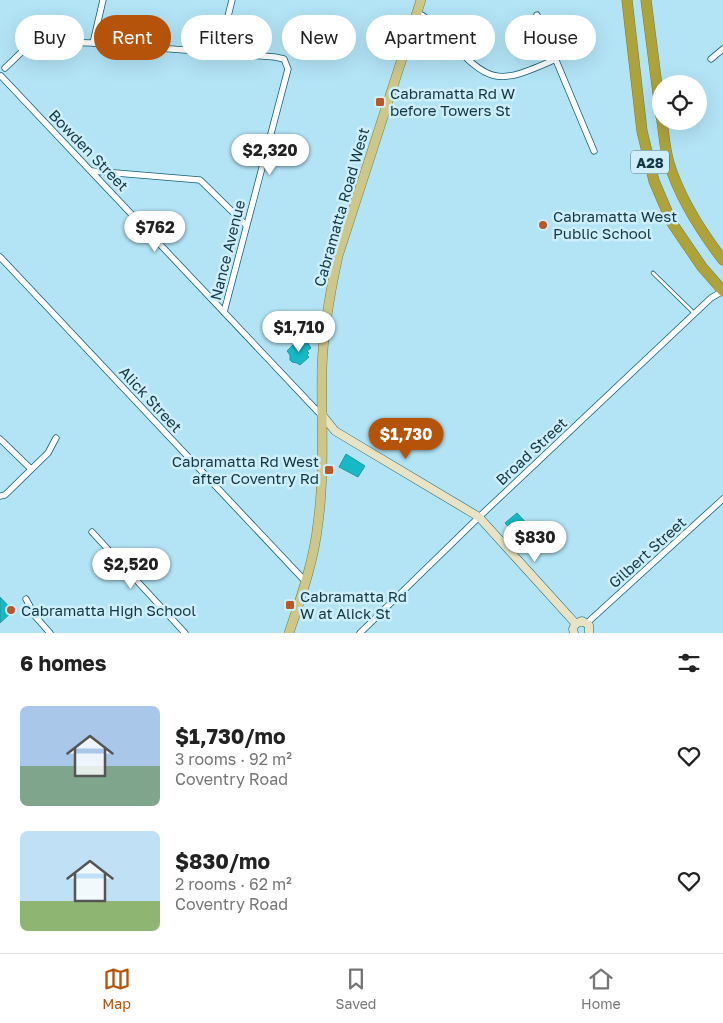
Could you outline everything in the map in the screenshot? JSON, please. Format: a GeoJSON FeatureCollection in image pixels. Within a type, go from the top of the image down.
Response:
{"type":"FeatureCollection","features":[{"type":"Feature","properties":{"kind":"highway","name":"A28"},"geometry":{"type":"LineString","coordinates":[[627,0],[642,131],[654,181],[672,222],[702,267],[723,291]]}},
{"type":"Feature","properties":{"kind":"highway"},"geometry":{"type":"LineString","coordinates":[[646,0],[656,75]]}},
{"type":"Feature","properties":{"kind":"highway","name":"A28"},"geometry":{"type":"LineString","coordinates":[[664,130],[669,162],[685,202],[700,230],[723,260]]}},
{"type":"Feature","properties":{"kind":"main road","name":"Cabramatta Road West"},"geometry":{"type":"LineString","coordinates":[[289,633],[313,551],[318,523],[323,416],[322,367],[326,312],[338,256],[421,0]]}},
{"type":"Feature","properties":{"kind":"street"},"geometry":{"type":"LineString","coordinates":[[93,43],[103,0]]}},
{"type":"Feature","properties":{"kind":"street"},"geometry":{"type":"LineString","coordinates":[[228,15],[232,0]]}},
{"type":"Feature","properties":{"kind":"street"},"geometry":{"type":"LineString","coordinates":[[416,12],[427,17],[476,68],[486,74],[500,77],[510,76],[528,72],[554,60]]}},
{"type":"Feature","properties":{"kind":"street"},"geometry":{"type":"LineString","coordinates":[[0,76],[5,73],[2,67],[32,43],[93,43],[181,50]]}},
{"type":"Feature","properties":{"kind":"street"},"geometry":{"type":"LineString","coordinates":[[711,59],[723,49]]}},
{"type":"Feature","properties":{"kind":"street","name":"Nance Avenue"},"geometry":{"type":"LineString","coordinates":[[224,312],[288,69],[284,59],[272,57]]}},
{"type":"Feature","properties":{"kind":"street"},"geometry":{"type":"LineString","coordinates":[[556,60],[594,151]]}},
{"type":"Feature","properties":{"kind":"street","name":"Bowden Street"},"geometry":{"type":"LineString","coordinates":[[0,76],[323,416]]}},
{"type":"Feature","properties":{"kind":"street"},"geometry":{"type":"LineString","coordinates":[[92,171],[200,180],[246,225]]}},
{"type":"Feature","properties":{"kind":"street","name":"Alick Street"},"geometry":{"type":"LineString","coordinates":[[0,257],[305,581]]}},
{"type":"Feature","properties":{"kind":"street","name":"Broad Street"},"geometry":{"type":"LineString","coordinates":[[360,633],[479,517],[695,313],[711,298],[723,291]]}},
{"type":"Feature","properties":{"kind":"street"},"geometry":{"type":"LineString","coordinates":[[323,416],[335,431],[479,517],[576,624]]}},
{"type":"Feature","properties":{"kind":"street"},"geometry":{"type":"LineString","coordinates":[[0,496],[5,495],[48,453],[56,438]]}},
{"type":"Feature","properties":{"kind":"street"},"geometry":{"type":"LineString","coordinates":[[0,439],[31,468]]}},
{"type":"Feature","properties":{"kind":"street","name":"Gilbert Street"},"geometry":{"type":"LineString","coordinates":[[587,623],[723,499]]}},
{"type":"Feature","properties":{"kind":"street"},"geometry":{"type":"LineString","coordinates":[[92,532],[185,633]]}},
{"type":"Feature","properties":{"kind":"street"},"geometry":{"type":"LineString","coordinates":[[26,599],[34,616],[50,633]]}},
{"type":"Feature","properties":{"kind":"street"},"geometry":{"type":"LineString","coordinates":[[574,633],[576,624],[582,621],[587,623],[590,628],[589,633]]}},
{"type":"Feature","properties":{"kind":"lane"},"geometry":{"type":"LineString","coordinates":[[653,273],[695,313]]}},
{"type":"Feature","properties":{"kind":"building"},"geometry":{"type":"Polygon","coordinates":[[[304,341],[311,348],[307,351],[309,357],[300,365],[290,360],[290,355],[287,351],[295,343],[297,345],[304,341]]]}},
{"type":"Feature","properties":{"kind":"building"},"geometry":{"type":"Polygon","coordinates":[[[346,454],[365,466],[358,477],[339,467],[346,454]]]}},
{"type":"Feature","properties":{"kind":"building"},"geometry":{"type":"Polygon","coordinates":[[[517,513],[532,529],[521,540],[505,523],[517,513]]]}},
{"type":"Feature","properties":{"kind":"building"},"geometry":{"type":"Polygon","coordinates":[[[0,597],[13,611],[0,623],[0,597]]]}},
{"type":"Feature","properties":{"kind":"place","name":"Cabramatta Rd W before Towers St"},"geometry":{"type":"Point","coordinates":[380,102]}},
{"type":"Feature","properties":{"kind":"place","name":"Cabramatta West Public School"},"geometry":{"type":"Point","coordinates":[543,225]}},
{"type":"Feature","properties":{"kind":"place","name":"Cabramatta Rd West after Coventry Rd"},"geometry":{"type":"Point","coordinates":[329,470]}},
{"type":"Feature","properties":{"kind":"place","name":"Cabramatta Rd W at Alick St"},"geometry":{"type":"Point","coordinates":[290,605]}},
{"type":"Feature","properties":{"kind":"place","name":"Cabramatta High School"},"geometry":{"type":"Point","coordinates":[11,610]}}]}
